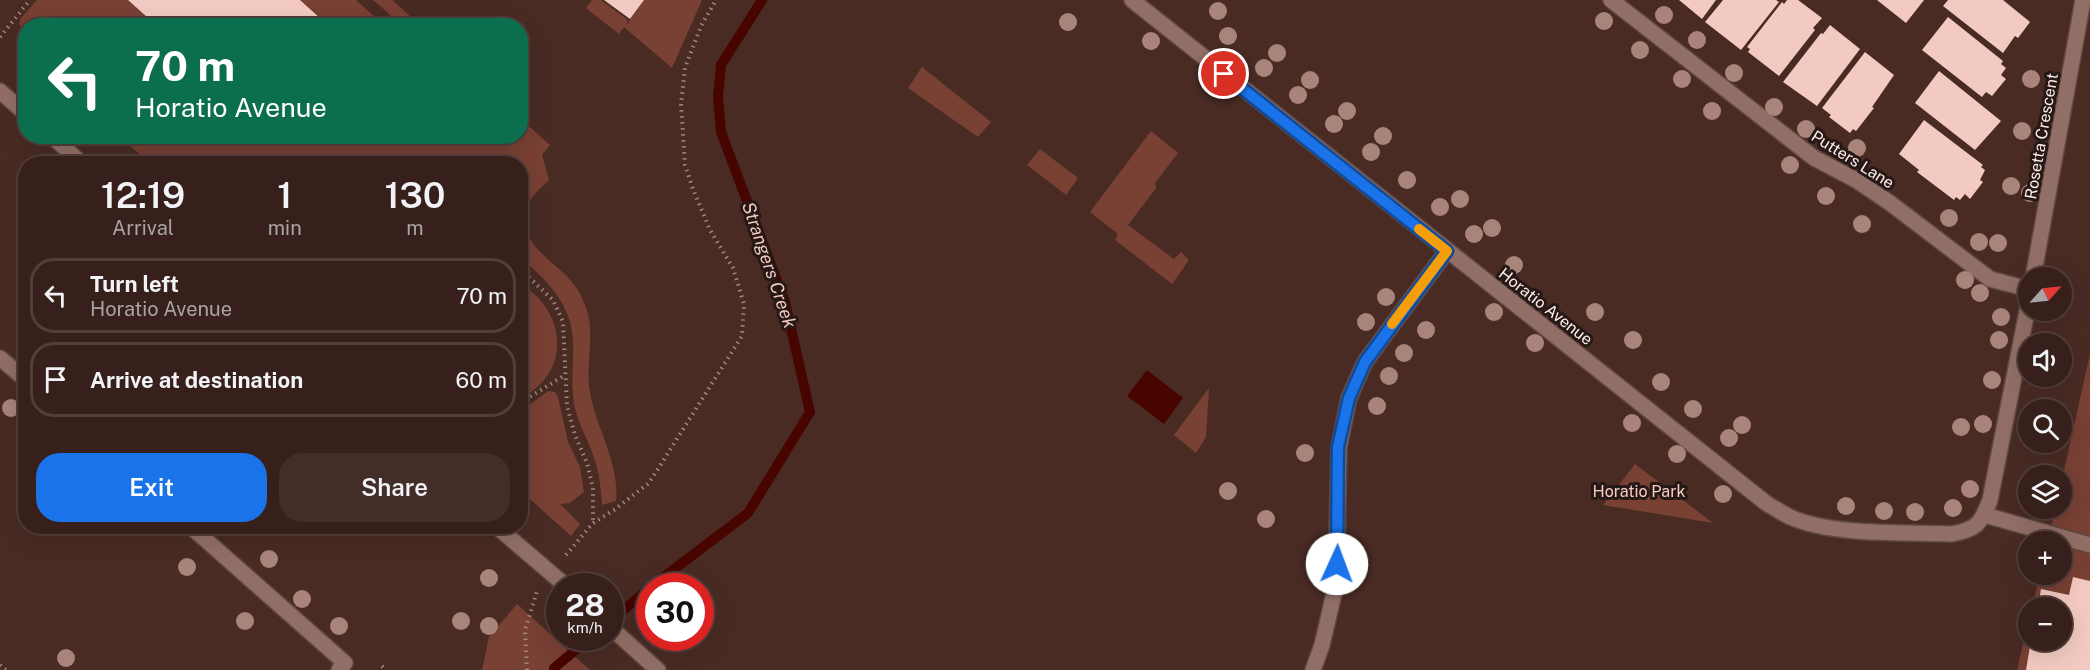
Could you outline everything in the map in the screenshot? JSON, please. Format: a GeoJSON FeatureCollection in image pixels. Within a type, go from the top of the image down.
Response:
{"type":"FeatureCollection","features":[{"type":"Feature","properties":{"kind":"street","name":"Horatio Avenue"},"geometry":{"type":"LineString","coordinates":[[1132,0],[1766,503],[1790,517],[1814,525],[1842,530],[1941,534],[1968,531],[1981,520]]}},
{"type":"Feature","properties":{"kind":"street","name":"Putters Lane"},"geometry":{"type":"LineString","coordinates":[[1611,0],[1814,158],[1856,180],[1890,203],[1990,279],[2018,286]]}},
{"type":"Feature","properties":{"kind":"street","name":"Rosetta Crescent"},"geometry":{"type":"LineString","coordinates":[[2035,267],[2083,0]]}},
{"type":"Feature","properties":{"kind":"street"},"geometry":{"type":"LineString","coordinates":[[0,91],[18,107]]}},
{"type":"Feature","properties":{"kind":"street"},"geometry":{"type":"LineString","coordinates":[[61,144],[73,156]]}},
{"type":"Feature","properties":{"kind":"street"},"geometry":{"type":"LineString","coordinates":[[1313,670],[1322,645],[1336,585],[1338,447],[1349,398],[1365,362],[1447,251]]}},
{"type":"Feature","properties":{"kind":"street"},"geometry":{"type":"LineString","coordinates":[[2025,321],[1992,490],[1981,520],[2090,545]]}},
{"type":"Feature","properties":{"kind":"street"},"geometry":{"type":"LineString","coordinates":[[0,358],[18,373]]}},
{"type":"Feature","properties":{"kind":"street"},"geometry":{"type":"LineString","coordinates":[[199,534],[346,668]]}},
{"type":"Feature","properties":{"kind":"street"},"geometry":{"type":"LineString","coordinates":[[505,534],[550,573]]}},
{"type":"Feature","properties":{"kind":"street"},"geometry":{"type":"LineString","coordinates":[[624,639],[658,670]]}},
{"type":"Feature","properties":{"kind":"path"},"geometry":{"type":"LineString","coordinates":[[0,37],[30,0]]}},
{"type":"Feature","properties":{"kind":"path"},"geometry":{"type":"LineString","coordinates":[[550,573],[593,523],[615,510],[649,483],[742,336],[744,304],[733,268],[710,230],[685,165],[681,104],[685,68],[701,26],[716,0]]}},
{"type":"Feature","properties":{"kind":"path"},"geometry":{"type":"LineString","coordinates":[[528,277],[553,300],[563,322],[567,406],[593,488],[593,523]]}},
{"type":"Feature","properties":{"kind":"path"},"geometry":{"type":"LineString","coordinates":[[528,398],[565,375]]}},
{"type":"Feature","properties":{"kind":"path"},"geometry":{"type":"LineString","coordinates":[[527,670],[525,630],[534,594],[546,578]]}},
{"type":"Feature","properties":{"kind":"path"},"geometry":{"type":"LineString","coordinates":[[0,665],[6,670]]}},
{"type":"Feature","properties":{"kind":"path"},"geometry":{"type":"LineString","coordinates":[[382,666],[386,670]]}},
{"type":"Feature","properties":{"kind":"green space"},"geometry":{"type":"Polygon","coordinates":[[[37,0],[128,0],[149,18],[21,18],[37,0]]]}},
{"type":"Feature","properties":{"kind":"green space"},"geometry":{"type":"Polygon","coordinates":[[[300,0],[356,0],[376,18],[321,18],[300,0]]]}},
{"type":"Feature","properties":{"kind":"green space"},"geometry":{"type":"Polygon","coordinates":[[[373,0],[392,0],[412,18],[394,18],[373,0]]]}},
{"type":"Feature","properties":{"kind":"green space"},"geometry":{"type":"Polygon","coordinates":[[[592,0],[601,0],[628,20],[625,27],[644,0],[702,0],[672,68],[624,27],[619,34],[586,8],[592,0]]]}},
{"type":"Feature","properties":{"kind":"green space"},"geometry":{"type":"Polygon","coordinates":[[[922,67],[991,122],[978,137],[908,88],[922,67]]]}},
{"type":"Feature","properties":{"kind":"green space"},"geometry":{"type":"Polygon","coordinates":[[[528,125],[550,145],[542,155],[549,180],[528,203],[528,156],[142,156],[128,144],[528,144],[528,125]]]}},
{"type":"Feature","properties":{"kind":"green space"},"geometry":{"type":"Polygon","coordinates":[[[1151,131],[1178,153],[1155,183],[1156,188],[1128,225],[1174,259],[1181,252],[1189,260],[1172,284],[1115,240],[1118,234],[1090,212],[1151,131]]]}},
{"type":"Feature","properties":{"kind":"green space"},"geometry":{"type":"Polygon","coordinates":[[[1040,149],[1078,178],[1066,195],[1027,165],[1040,149]]]}},
{"type":"Feature","properties":{"kind":"green space"},"geometry":{"type":"Polygon","coordinates":[[[528,234],[538,249],[575,286],[588,315],[590,324],[589,386],[611,458],[616,501],[602,505],[596,464],[575,409],[572,384],[573,340],[568,315],[556,294],[528,264],[528,234]]]}},
{"type":"Feature","properties":{"kind":"green space"},"geometry":{"type":"Polygon","coordinates":[[[528,289],[544,305],[552,318],[557,347],[554,362],[547,376],[528,393],[528,289]]]}},
{"type":"Feature","properties":{"kind":"green space"},"geometry":{"type":"Polygon","coordinates":[[[2090,354],[2090,670],[2017,670],[2022,651],[2072,651],[2072,597],[2034,597],[2038,585],[2072,585],[2072,531],[2050,531],[2053,519],[2072,519],[2072,465],[2065,465],[2068,453],[2072,453],[2072,435],[2090,354]]]}},
{"type":"Feature","properties":{"kind":"green space"},"geometry":{"type":"Polygon","coordinates":[[[1209,388],[1206,437],[1196,453],[1174,435],[1209,388]]]}},
{"type":"Feature","properties":{"kind":"green space"},"geometry":{"type":"Polygon","coordinates":[[[548,391],[555,392],[558,397],[568,442],[580,467],[584,492],[570,503],[560,504],[580,524],[571,536],[528,497],[528,406],[548,391]]]}},
{"type":"Feature","properties":{"kind":"green space","name":"Horatio Park"},"geometry":{"type":"Polygon","coordinates":[[[1635,464],[1713,523],[1603,505],[1635,464]]]}},
{"type":"Feature","properties":{"kind":"green space"},"geometry":{"type":"Polygon","coordinates":[[[517,604],[546,630],[546,651],[569,651],[590,670],[482,670],[489,637],[517,604]]]}},
{"type":"Feature","properties":{"kind":"shaded area"},"geometry":{"type":"Polygon","coordinates":[[[1147,370],[1183,398],[1164,424],[1127,396],[1147,370]]]}},
{"type":"Feature","properties":{"kind":"building"},"geometry":{"type":"Polygon","coordinates":[[[128,0],[300,0],[320,18],[148,18],[128,0]]]}},
{"type":"Feature","properties":{"kind":"building"},"geometry":{"type":"Polygon","coordinates":[[[604,0],[644,0],[630,19],[604,0]]]}},
{"type":"Feature","properties":{"kind":"building"},"geometry":{"type":"Polygon","coordinates":[[[1679,0],[1716,0],[1702,19],[1679,0]]]}},
{"type":"Feature","properties":{"kind":"building"},"geometry":{"type":"Polygon","coordinates":[[[1723,0],[1776,0],[1779,2],[1741,50],[1705,22],[1723,0]]]}},
{"type":"Feature","properties":{"kind":"building"},"geometry":{"type":"Polygon","coordinates":[[[1787,0],[1798,0],[1822,18],[1779,76],[1748,52],[1750,49],[1747,47],[1782,2],[1784,4],[1787,0]]]}},
{"type":"Feature","properties":{"kind":"building"},"geometry":{"type":"Polygon","coordinates":[[[1877,0],[1924,0],[1906,23],[1877,0]]]}},
{"type":"Feature","properties":{"kind":"building"},"geometry":{"type":"Polygon","coordinates":[[[1948,0],[2003,0],[2030,22],[2018,38],[2015,36],[2003,53],[1943,6],[1948,0]]]}},
{"type":"Feature","properties":{"kind":"building"},"geometry":{"type":"Polygon","coordinates":[[[1948,17],[2003,61],[2001,64],[2006,68],[2001,75],[2006,79],[1992,96],[1986,92],[1982,97],[1922,50],[1948,17]]]}},
{"type":"Feature","properties":{"kind":"building"},"geometry":{"type":"Polygon","coordinates":[[[1830,25],[1860,49],[1817,106],[1783,82],[1821,33],[1823,34],[1830,25]]]}},
{"type":"Feature","properties":{"kind":"building"},"geometry":{"type":"Polygon","coordinates":[[[1865,52],[1894,75],[1872,107],[1874,108],[1856,131],[1853,129],[1850,133],[1829,117],[1831,115],[1822,108],[1865,52]]]}},
{"type":"Feature","properties":{"kind":"building"},"geometry":{"type":"Polygon","coordinates":[[[1939,71],[2001,121],[1975,150],[1915,103],[1939,71]]]}},
{"type":"Feature","properties":{"kind":"building"},"geometry":{"type":"Polygon","coordinates":[[[1924,120],[1983,165],[1981,167],[1985,170],[1980,180],[1983,182],[1970,199],[1965,194],[1960,200],[1956,197],[1954,200],[1917,172],[1919,170],[1899,154],[1924,120]]]}},
{"type":"Feature","properties":{"kind":"building"},"geometry":{"type":"Polygon","coordinates":[[[2073,577],[2090,581],[2090,670],[2026,670],[2029,651],[2072,651],[2072,597],[2040,597],[2041,589],[2069,595],[2073,577]]]}},
{"type":"Feature","properties":{"kind":"waterway","name":"Strangers Creek"},"geometry":{"type":"LineString","coordinates":[[669,573],[748,513],[810,412],[785,302],[721,132],[718,97],[721,65],[762,0]]}},
{"type":"Feature","properties":{"kind":"waterway","name":"Strangers Creek"},"geometry":{"type":"LineString","coordinates":[[624,609],[636,600]]}},
{"type":"Feature","properties":{"kind":"waterway","name":"Strangers Creek"},"geometry":{"type":"LineString","coordinates":[[555,670],[554,668],[574,651]]}},
{"type":"Feature","properties":{"kind":"slow traffic"},"geometry":{"type":"LineString","coordinates":[[1392,324],[1447,251],[1419,229]]}},
{"type":"Feature","properties":{"kind":"route"},"geometry":{"type":"LineString","coordinates":[[1224,74],[1447,251],[1365,362],[1349,398],[1338,447],[1337,564]]}}]}
